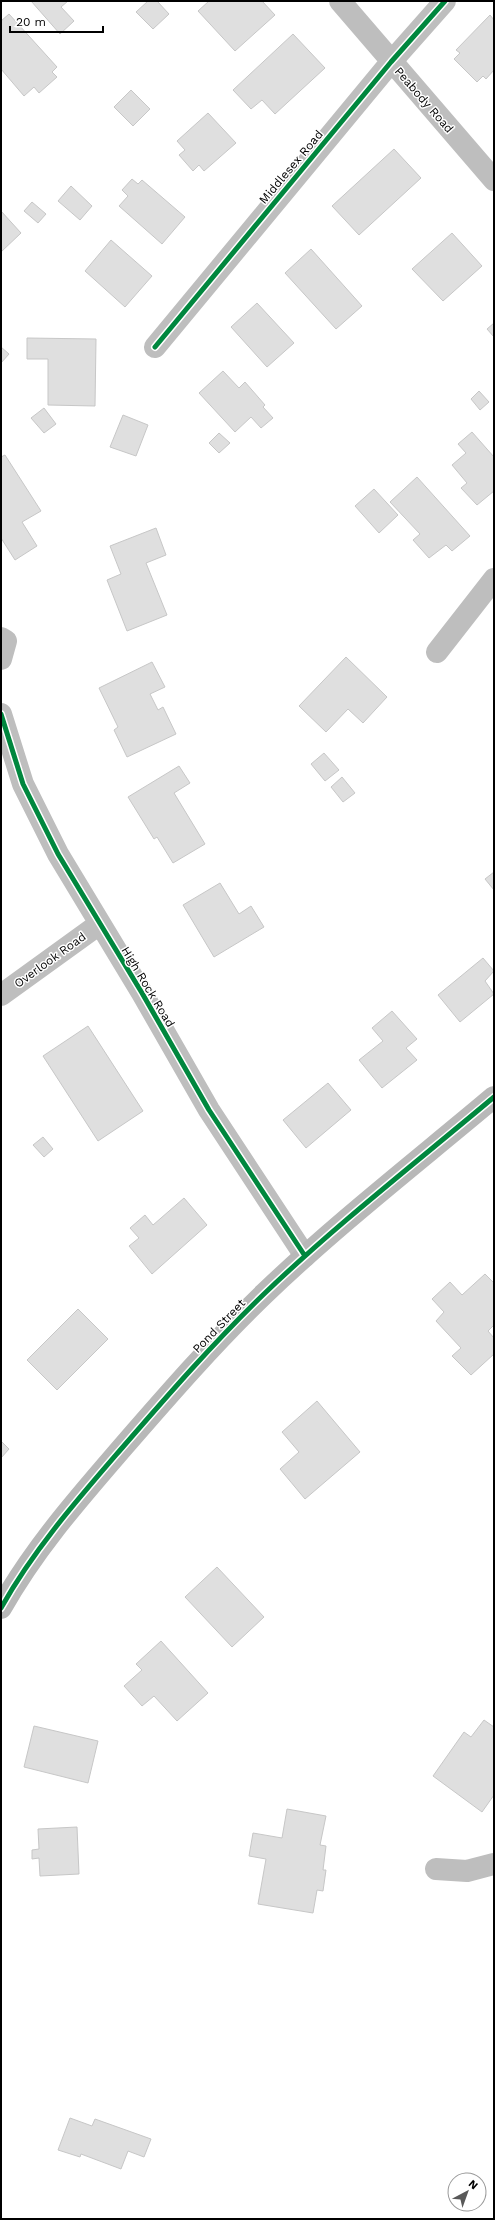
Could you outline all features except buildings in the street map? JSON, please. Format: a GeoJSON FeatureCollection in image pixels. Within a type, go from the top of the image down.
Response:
{"type":"FeatureCollection","features":[{"type":"Feature","properties":{"kind":"street","name":"Peabody Road"},"geometry":{"type":"LineString","coordinates":[[340,1],[494,180]]}},
{"type":"Feature","properties":{"kind":"street","name":"Middlesex Road"},"geometry":{"type":"LineString","coordinates":[[155,347],[392,62],[445,1]]}},
{"type":"Feature","properties":{"kind":"street"},"geometry":{"type":"LineString","coordinates":[[437,652],[494,579]]}},
{"type":"Feature","properties":{"kind":"street"},"geometry":{"type":"LineString","coordinates":[[1,638],[6,641],[1,659]]}},
{"type":"Feature","properties":{"kind":"street","name":"High Rock Road"},"geometry":{"type":"LineString","coordinates":[[1,714],[23,784],[35,811],[98,925],[142,993],[209,1110],[304,1256]]}},
{"type":"Feature","properties":{"kind":"street","name":"Overlook Road"},"geometry":{"type":"LineString","coordinates":[[1,995],[98,925]]}},
{"type":"Feature","properties":{"kind":"street","name":"Pond Street"},"geometry":{"type":"LineString","coordinates":[[1,1608],[36,1553],[70,1508],[198,1362],[265,1293],[304,1256],[494,1097]]}},
{"type":"Feature","properties":{"kind":"street"},"geometry":{"type":"LineString","coordinates":[[436,1869],[466,1871],[494,1864]]}},
{"type":"Feature","properties":{"kind":"cycle path"},"geometry":{"type":"LineString","coordinates":[[155,347],[391,62],[445,1]]}},
{"type":"Feature","properties":{"kind":"cycle path"},"geometry":{"type":"LineString","coordinates":[[1,714],[23,784],[58,854],[142,993],[209,1110],[305,1256]]}},
{"type":"Feature","properties":{"kind":"cycle path"},"geometry":{"type":"LineString","coordinates":[[1,1608],[28,1565],[73,1505],[157,1408],[228,1330],[292,1267],[320,1242],[494,1097]]}}]}
